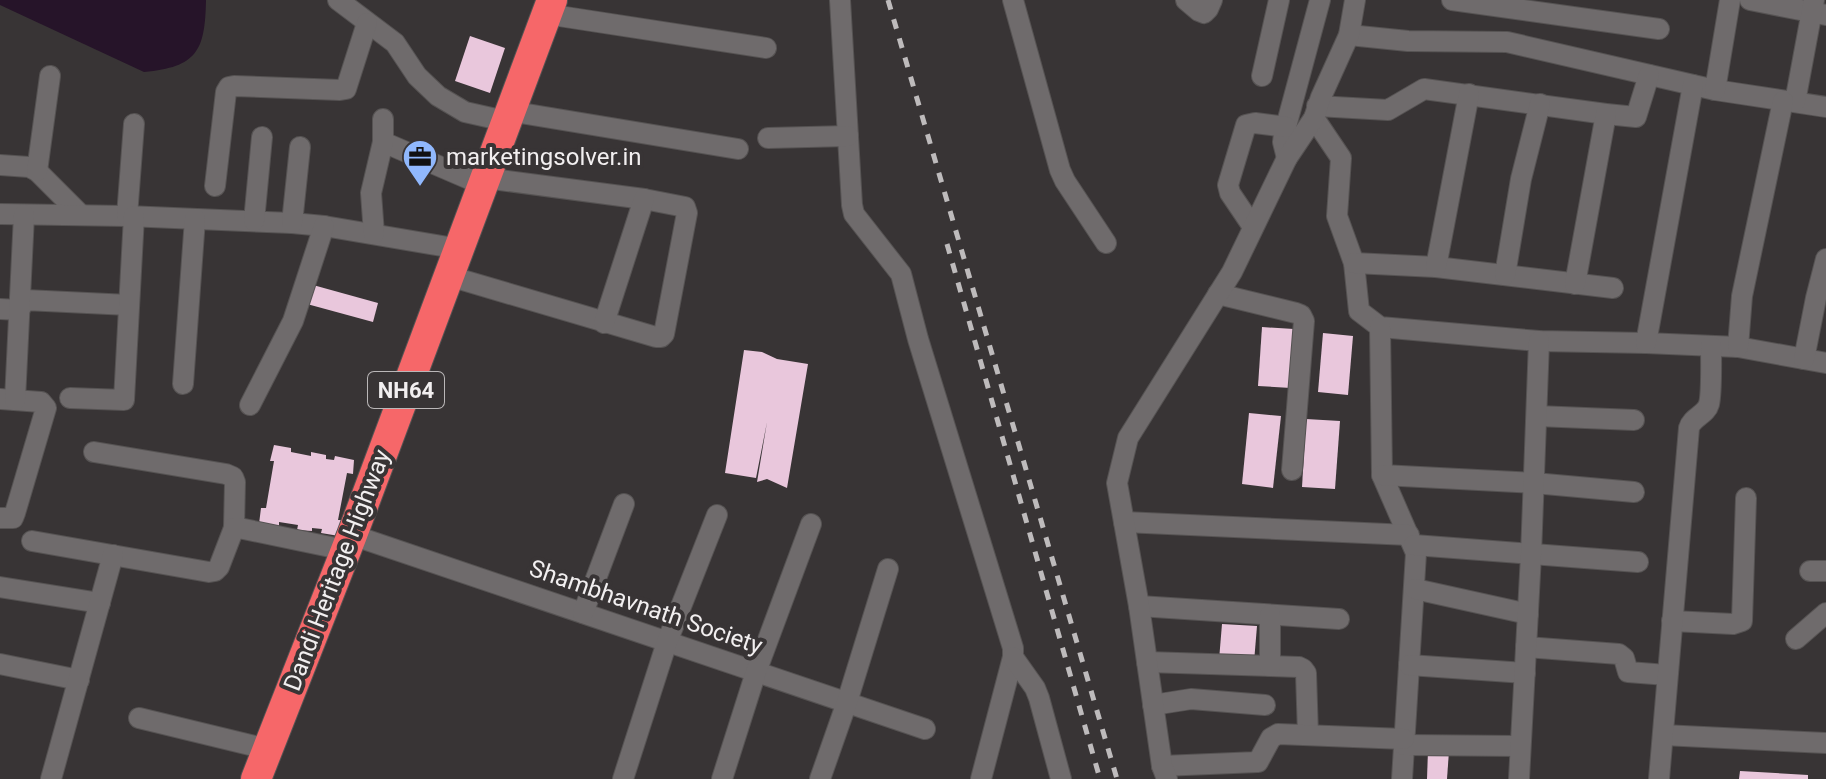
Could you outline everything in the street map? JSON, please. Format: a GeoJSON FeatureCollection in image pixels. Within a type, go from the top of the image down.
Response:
{"type":"FeatureCollection","features":[{"type":"Feature","properties":{"kind":"highway","name":"Dandi Heritage Highway"},"geometry":{"type":"LineString","coordinates":[[256,779],[455,262],[549,7]]}},
{"type":"Feature","properties":{"kind":"street"},"geometry":{"type":"LineString","coordinates":[[338,0],[395,43],[417,76],[438,96],[465,112],[738,149]]}},
{"type":"Feature","properties":{"kind":"street"},"geometry":{"type":"LineString","coordinates":[[840,0],[854,214],[901,274],[918,339],[1011,638],[1013,657],[981,779]]}},
{"type":"Feature","properties":{"kind":"street"},"geometry":{"type":"LineString","coordinates":[[1013,0],[1060,170],[1106,243]]}},
{"type":"Feature","properties":{"kind":"street"},"geometry":{"type":"LineString","coordinates":[[1186,0],[1204,13],[1212,0]]}},
{"type":"Feature","properties":{"kind":"street"},"geometry":{"type":"LineString","coordinates":[[1262,76],[1279,0]]}},
{"type":"Feature","properties":{"kind":"street"},"geometry":{"type":"LineString","coordinates":[[1287,158],[1283,142],[1286,127],[1320,0]]}},
{"type":"Feature","properties":{"kind":"street"},"geometry":{"type":"LineString","coordinates":[[1355,0],[1349,35],[1316,112],[1287,158],[1232,272],[1128,438],[1117,483],[1164,772],[1258,762],[1273,735],[1520,746]]}},
{"type":"Feature","properties":{"kind":"street"},"geometry":{"type":"LineString","coordinates":[[1452,0],[1659,29]]}},
{"type":"Feature","properties":{"kind":"street"},"geometry":{"type":"LineString","coordinates":[[1715,90],[1730,0]]}},
{"type":"Feature","properties":{"kind":"street"},"geometry":{"type":"LineString","coordinates":[[1738,347],[1742,296],[1789,102],[1817,10],[1750,0]]}},
{"type":"Feature","properties":{"kind":"street"},"geometry":{"type":"LineString","coordinates":[[549,7],[766,48]]}},
{"type":"Feature","properties":{"kind":"street"},"geometry":{"type":"LineString","coordinates":[[215,186],[229,87],[346,89],[367,23]]}},
{"type":"Feature","properties":{"kind":"street"},"geometry":{"type":"LineString","coordinates":[[1349,35],[1408,41],[1507,42],[1715,90],[1826,107]]}},
{"type":"Feature","properties":{"kind":"street"},"geometry":{"type":"LineString","coordinates":[[1316,112],[1382,111],[1391,109],[1424,89],[1636,117],[1649,75]]}},
{"type":"Feature","properties":{"kind":"street"},"geometry":{"type":"LineString","coordinates":[[37,171],[50,76]]}},
{"type":"Feature","properties":{"kind":"street"},"geometry":{"type":"LineString","coordinates":[[1646,343],[1693,85]]}},
{"type":"Feature","properties":{"kind":"street"},"geometry":{"type":"LineString","coordinates":[[1436,267],[1469,94]]}},
{"type":"Feature","properties":{"kind":"street"},"geometry":{"type":"LineString","coordinates":[[1505,275],[1521,179],[1540,104]]}},
{"type":"Feature","properties":{"kind":"street"},"geometry":{"type":"LineString","coordinates":[[1316,112],[1341,158],[1337,216],[1354,263],[1359,311],[1380,327],[1539,341],[1738,347],[1826,363]]}},
{"type":"Feature","properties":{"kind":"street"},"geometry":{"type":"LineString","coordinates":[[1575,284],[1606,114]]}},
{"type":"Feature","properties":{"kind":"street"},"geometry":{"type":"LineString","coordinates":[[374,234],[371,193],[383,142],[383,119]]}},
{"type":"Feature","properties":{"kind":"street"},"geometry":{"type":"LineString","coordinates":[[70,398],[124,400],[134,124]]}},
{"type":"Feature","properties":{"kind":"street"},"geometry":{"type":"LineString","coordinates":[[1253,227],[1228,185],[1246,125],[1286,127]]}},
{"type":"Feature","properties":{"kind":"street"},"geometry":{"type":"LineString","coordinates":[[768,138],[848,136]]}},
{"type":"Feature","properties":{"kind":"street"},"geometry":{"type":"LineString","coordinates":[[254,221],[262,137]]}},
{"type":"Feature","properties":{"kind":"street"},"geometry":{"type":"LineString","coordinates":[[0,214],[292,223],[374,234],[455,262],[604,323],[656,337],[664,334],[687,213],[685,207],[644,199],[484,182],[383,142]]}},
{"type":"Feature","properties":{"kind":"street"},"geometry":{"type":"LineString","coordinates":[[292,223],[300,147]]}},
{"type":"Feature","properties":{"kind":"street"},"geometry":{"type":"LineString","coordinates":[[0,165],[29,167],[37,171],[81,215]]}},
{"type":"Feature","properties":{"kind":"street"},"geometry":{"type":"LineString","coordinates":[[604,323],[644,199]]}},
{"type":"Feature","properties":{"kind":"street"},"geometry":{"type":"LineString","coordinates":[[0,518],[13,518],[46,411],[41,402],[7,400],[9,309],[24,215]]}},
{"type":"Feature","properties":{"kind":"street"},"geometry":{"type":"LineString","coordinates":[[183,384],[195,219]]}},
{"type":"Feature","properties":{"kind":"street"},"geometry":{"type":"LineString","coordinates":[[250,405],[293,321],[324,226]]}},
{"type":"Feature","properties":{"kind":"street"},"geometry":{"type":"LineString","coordinates":[[1804,359],[1826,259]]}},
{"type":"Feature","properties":{"kind":"street"},"geometry":{"type":"LineString","coordinates":[[1354,263],[1436,267],[1613,288]]}},
{"type":"Feature","properties":{"kind":"street"},"geometry":{"type":"LineString","coordinates":[[1218,294],[1296,313],[1304,321],[1292,470]]}},
{"type":"Feature","properties":{"kind":"street"},"geometry":{"type":"LineString","coordinates":[[9,309],[25,300],[129,305]]}},
{"type":"Feature","properties":{"kind":"street"},"geometry":{"type":"LineString","coordinates":[[1380,327],[1382,475],[1412,540],[1417,560],[1402,779]]}},
{"type":"Feature","properties":{"kind":"street"},"geometry":{"type":"LineString","coordinates":[[1519,779],[1539,341]]}},
{"type":"Feature","properties":{"kind":"street"},"geometry":{"type":"LineString","coordinates":[[1659,779],[1689,428],[1692,420],[1704,412],[1709,403],[1711,346]]}},
{"type":"Feature","properties":{"kind":"street"},"geometry":{"type":"LineString","coordinates":[[1537,416],[1634,420]]}},
{"type":"Feature","properties":{"kind":"street"},"geometry":{"type":"LineString","coordinates":[[32,541],[209,572],[219,567],[234,528],[233,477],[94,452]]}},
{"type":"Feature","properties":{"kind":"street"},"geometry":{"type":"LineString","coordinates":[[1382,475],[1634,492]]}},
{"type":"Feature","properties":{"kind":"street"},"geometry":{"type":"LineString","coordinates":[[1672,621],[1733,624],[1742,621],[1746,498]]}},
{"type":"Feature","properties":{"kind":"street"},"geometry":{"type":"LineString","coordinates":[[583,613],[624,504]]}},
{"type":"Feature","properties":{"kind":"street"},"geometry":{"type":"LineString","coordinates":[[623,779],[667,642],[717,515]]}},
{"type":"Feature","properties":{"kind":"street"},"geometry":{"type":"LineString","coordinates":[[1124,522],[1412,540],[1531,555],[1638,562]]}},
{"type":"Feature","properties":{"kind":"street"},"geometry":{"type":"LineString","coordinates":[[722,779],[756,672],[811,524]]}},
{"type":"Feature","properties":{"kind":"street","name":"Shambhavnath Society"},"geometry":{"type":"LineString","coordinates":[[234,528],[348,543],[583,613],[925,729]]}},
{"type":"Feature","properties":{"kind":"street"},"geometry":{"type":"LineString","coordinates":[[51,779],[113,555]]}},
{"type":"Feature","properties":{"kind":"street"},"geometry":{"type":"LineString","coordinates":[[820,779],[888,569]]}},
{"type":"Feature","properties":{"kind":"street"},"geometry":{"type":"LineString","coordinates":[[0,587],[100,603]]}},
{"type":"Feature","properties":{"kind":"street"},"geometry":{"type":"LineString","coordinates":[[1415,589],[1528,614]]}},
{"type":"Feature","properties":{"kind":"street"},"geometry":{"type":"LineString","coordinates":[[1139,606],[1339,619]]}},
{"type":"Feature","properties":{"kind":"street"},"geometry":{"type":"LineString","coordinates":[[1796,639],[1826,613]]}},
{"type":"Feature","properties":{"kind":"street"},"geometry":{"type":"LineString","coordinates":[[1270,615],[1270,666]]}},
{"type":"Feature","properties":{"kind":"street"},"geometry":{"type":"LineString","coordinates":[[1526,647],[1619,654],[1624,658],[1628,672],[1667,675]]}},
{"type":"Feature","properties":{"kind":"street"},"geometry":{"type":"LineString","coordinates":[[1013,657],[1039,698],[1061,779]]}},
{"type":"Feature","properties":{"kind":"street"},"geometry":{"type":"LineString","coordinates":[[1147,662],[1299,667],[1306,673],[1308,735]]}},
{"type":"Feature","properties":{"kind":"street"},"geometry":{"type":"LineString","coordinates":[[0,664],[79,680]]}},
{"type":"Feature","properties":{"kind":"street"},"geometry":{"type":"LineString","coordinates":[[1409,665],[1525,673]]}},
{"type":"Feature","properties":{"kind":"street"},"geometry":{"type":"LineString","coordinates":[[1153,705],[1191,699],[1265,705]]}},
{"type":"Feature","properties":{"kind":"street"},"geometry":{"type":"LineString","coordinates":[[139,718],[267,749]]}},
{"type":"Feature","properties":{"kind":"street"},"geometry":{"type":"LineString","coordinates":[[1663,735],[1826,743]]}},
{"type":"Feature","properties":{"kind":"shaded area"},"geometry":{"type":"Polygon","coordinates":[[[0,0],[206,0],[203,32],[194,53],[176,66],[144,72],[0,5],[0,0]]]}},
{"type":"Feature","properties":{"kind":"building"},"geometry":{"type":"Polygon","coordinates":[[[470,36],[505,48],[490,93],[455,81],[470,36]]]}},
{"type":"Feature","properties":{"kind":"building"},"geometry":{"type":"Polygon","coordinates":[[[313,285],[378,303],[373,322],[307,304],[313,285]]]}},
{"type":"Feature","properties":{"kind":"building"},"geometry":{"type":"Polygon","coordinates":[[[1262,327],[1294,329],[1291,388],[1258,386],[1262,327]]]}},
{"type":"Feature","properties":{"kind":"building"},"geometry":{"type":"Polygon","coordinates":[[[1323,333],[1353,336],[1348,395],[1318,392],[1323,333]]]}},
{"type":"Feature","properties":{"kind":"building"},"geometry":{"type":"Polygon","coordinates":[[[744,350],[808,364],[787,488],[767,479],[757,482],[767,422],[756,478],[725,473],[744,350]]]}},
{"type":"Feature","properties":{"kind":"building"},"geometry":{"type":"Polygon","coordinates":[[[1249,413],[1281,416],[1273,488],[1242,484],[1249,413]]]}},
{"type":"Feature","properties":{"kind":"building"},"geometry":{"type":"Polygon","coordinates":[[[1306,419],[1340,421],[1335,489],[1302,487],[1306,419]]]}},
{"type":"Feature","properties":{"kind":"building"},"geometry":{"type":"Polygon","coordinates":[[[274,445],[311,456],[311,452],[326,455],[326,459],[334,460],[335,456],[354,460],[353,474],[347,473],[338,520],[341,520],[339,536],[321,533],[322,529],[297,530],[298,525],[279,522],[279,526],[259,524],[261,508],[266,508],[274,445]]]}},
{"type":"Feature","properties":{"kind":"building"},"geometry":{"type":"Polygon","coordinates":[[[1222,624],[1257,626],[1254,662],[1219,660],[1222,624]]]}},
{"type":"Feature","properties":{"kind":"building"},"geometry":{"type":"Polygon","coordinates":[[[1428,750],[1449,751],[1447,779],[1427,779],[1428,750]]]}},
{"type":"Feature","properties":{"kind":"building"},"geometry":{"type":"Polygon","coordinates":[[[1740,771],[1808,775],[1808,779],[1739,779],[1740,771]]]}},
{"type":"Feature","properties":{"kind":"railway"},"geometry":{"type":"LineString","coordinates":[[888,0],[1117,779]]}},
{"type":"Feature","properties":{"kind":"railway"},"geometry":{"type":"LineString","coordinates":[[947,244],[1100,779]]}},
{"type":"Feature","properties":{"kind":"place","name":"marketingsolver.in"},"geometry":{"type":"Point","coordinates":[420,188]}}]}
